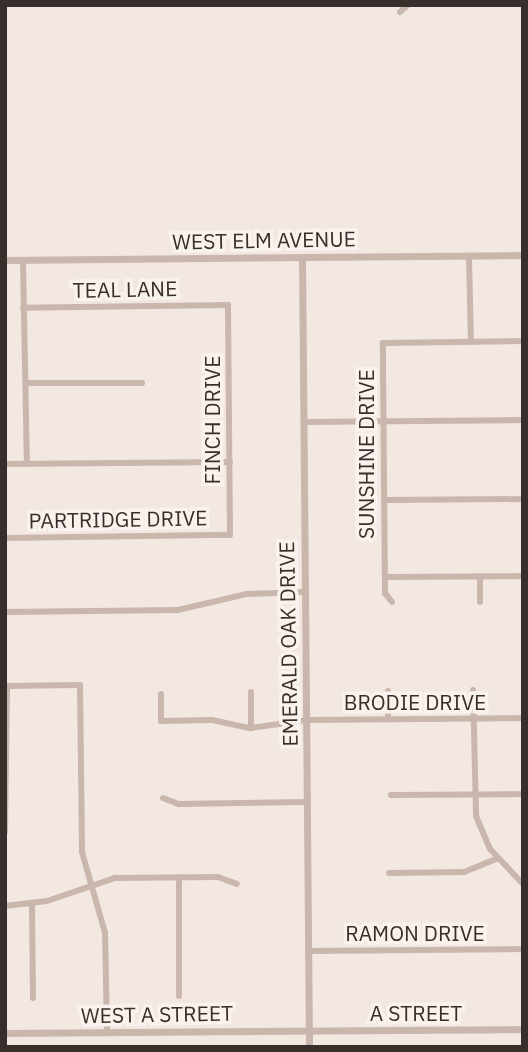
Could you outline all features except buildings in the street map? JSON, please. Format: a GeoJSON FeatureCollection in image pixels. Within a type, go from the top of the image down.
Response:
{"type":"FeatureCollection","features":[{"type":"Feature","properties":{"kind":"street"},"geometry":{"type":"LineString","coordinates":[[400,12],[408,5]]}},
{"type":"Feature","properties":{"kind":"street","name":"WEST ELM AVENUE"},"geometry":{"type":"LineString","coordinates":[[5,260],[523,255]]}},
{"type":"Feature","properties":{"kind":"street"},"geometry":{"type":"LineString","coordinates":[[468,256],[471,342]]}},
{"type":"Feature","properties":{"kind":"street","name":"EMERALD OAK DRIVE"},"geometry":{"type":"LineString","coordinates":[[302,257],[309,1047]]}},
{"type":"Feature","properties":{"kind":"street"},"geometry":{"type":"LineString","coordinates":[[23,261],[27,464]]}},
{"type":"Feature","properties":{"kind":"street","name":"TEAL LANE"},"geometry":{"type":"LineString","coordinates":[[23,308],[228,305]]}},
{"type":"Feature","properties":{"kind":"street","name":"FINCH DRIVE"},"geometry":{"type":"LineString","coordinates":[[228,305],[230,536]]}},
{"type":"Feature","properties":{"kind":"street","name":"SUNSHINE DRIVE"},"geometry":{"type":"LineString","coordinates":[[392,602],[385,593],[383,343],[523,341]]}},
{"type":"Feature","properties":{"kind":"street"},"geometry":{"type":"LineString","coordinates":[[26,383],[142,383]]}},
{"type":"Feature","properties":{"kind":"street"},"geometry":{"type":"LineString","coordinates":[[304,422],[523,420]]}},
{"type":"Feature","properties":{"kind":"street"},"geometry":{"type":"LineString","coordinates":[[5,464],[229,462]]}},
{"type":"Feature","properties":{"kind":"street"},"geometry":{"type":"LineString","coordinates":[[384,500],[523,499]]}},
{"type":"Feature","properties":{"kind":"street","name":"PARTRIDGE DRIVE"},"geometry":{"type":"LineString","coordinates":[[5,538],[230,536]]}},
{"type":"Feature","properties":{"kind":"street"},"geometry":{"type":"LineString","coordinates":[[480,576],[480,602]]}},
{"type":"Feature","properties":{"kind":"street"},"geometry":{"type":"LineString","coordinates":[[385,577],[523,576]]}},
{"type":"Feature","properties":{"kind":"street"},"geometry":{"type":"LineString","coordinates":[[5,612],[178,610],[247,594],[305,592]]}},
{"type":"Feature","properties":{"kind":"street"},"geometry":{"type":"LineString","coordinates":[[5,832],[6,686],[80,685],[82,852],[105,933],[107,1032]]}},
{"type":"Feature","properties":{"kind":"street"},"geometry":{"type":"LineString","coordinates":[[473,690],[474,795],[479,827],[498,858],[523,884]]}},
{"type":"Feature","properties":{"kind":"street"},"geometry":{"type":"LineString","coordinates":[[388,691],[388,719]]}},
{"type":"Feature","properties":{"kind":"street"},"geometry":{"type":"LineString","coordinates":[[251,692],[251,727]]}},
{"type":"Feature","properties":{"kind":"street","name":"BRODIE DRIVE"},"geometry":{"type":"LineString","coordinates":[[161,694],[161,721],[212,720],[251,727],[307,720],[523,718]]}},
{"type":"Feature","properties":{"kind":"street"},"geometry":{"type":"LineString","coordinates":[[391,796],[523,794]]}},
{"type":"Feature","properties":{"kind":"street"},"geometry":{"type":"LineString","coordinates":[[163,799],[179,804],[307,802]]}},
{"type":"Feature","properties":{"kind":"street"},"geometry":{"type":"LineString","coordinates":[[388,873],[464,872],[498,858]]}},
{"type":"Feature","properties":{"kind":"street"},"geometry":{"type":"LineString","coordinates":[[179,877],[179,996]]}},
{"type":"Feature","properties":{"kind":"street"},"geometry":{"type":"LineString","coordinates":[[5,906],[32,905],[89,884],[115,878],[218,877],[237,884]]}},
{"type":"Feature","properties":{"kind":"street"},"geometry":{"type":"LineString","coordinates":[[32,905],[33,998]]}},
{"type":"Feature","properties":{"kind":"street","name":"RAMON DRIVE"},"geometry":{"type":"LineString","coordinates":[[308,951],[523,949]]}},
{"type":"Feature","properties":{"kind":"street","name":"A STREET"},"geometry":{"type":"LineString","coordinates":[[309,1031],[523,1029]]}},
{"type":"Feature","properties":{"kind":"street","name":"WEST A STREET"},"geometry":{"type":"LineString","coordinates":[[5,1032],[309,1031]]}}]}
